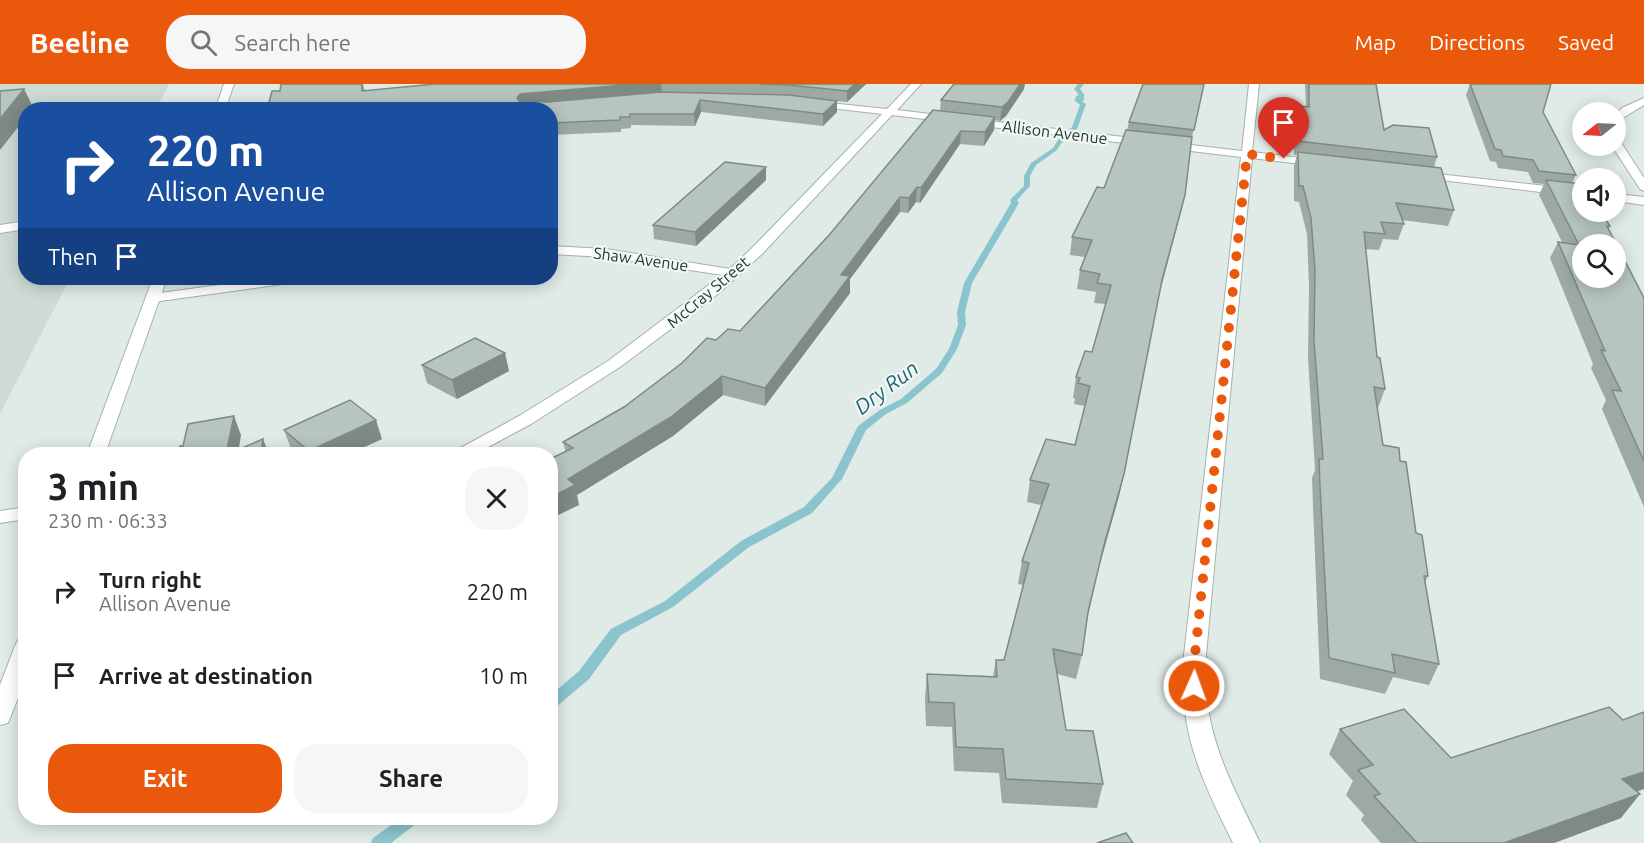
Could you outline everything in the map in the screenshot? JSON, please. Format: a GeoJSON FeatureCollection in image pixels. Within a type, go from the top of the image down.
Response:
{"type":"FeatureCollection","features":[{"type":"Feature","properties":{"kind":"street"},"geometry":{"type":"LineString","coordinates":[[223,102],[229,84]]}},
{"type":"Feature","properties":{"kind":"street","name":"McCray Street"},"geometry":{"type":"LineString","coordinates":[[476,447],[525,420],[614,364],[668,325],[732,273],[757,250],[916,84]]}},
{"type":"Feature","properties":{"kind":"street"},"geometry":{"type":"LineString","coordinates":[[1247,843],[1223,797],[1198,721],[1194,686],[1195,655],[1254,84]]}},
{"type":"Feature","properties":{"kind":"street"},"geometry":{"type":"LineString","coordinates":[[1626,110],[1644,100]]}},
{"type":"Feature","properties":{"kind":"street","name":"Allison Avenue"},"geometry":{"type":"LineString","coordinates":[[806,103],[1330,164]]}},
{"type":"Feature","properties":{"kind":"street"},"geometry":{"type":"LineString","coordinates":[[1624,156],[1644,187]]}},
{"type":"Feature","properties":{"kind":"street"},"geometry":{"type":"LineString","coordinates":[[1411,174],[1572,193]]}},
{"type":"Feature","properties":{"kind":"street"},"geometry":{"type":"LineString","coordinates":[[1626,199],[1644,201]]}},
{"type":"Feature","properties":{"kind":"street"},"geometry":{"type":"LineString","coordinates":[[0,229],[18,226]]}},
{"type":"Feature","properties":{"kind":"street","name":"Shaw Avenue"},"geometry":{"type":"LineString","coordinates":[[558,250],[606,253],[732,273]]}},
{"type":"Feature","properties":{"kind":"street"},"geometry":{"type":"LineString","coordinates":[[99,447],[158,285]]}},
{"type":"Feature","properties":{"kind":"street"},"geometry":{"type":"LineString","coordinates":[[153,298],[247,285]]}},
{"type":"Feature","properties":{"kind":"street"},"geometry":{"type":"LineString","coordinates":[[0,517],[18,514]]}},
{"type":"Feature","properties":{"kind":"street"},"geometry":{"type":"LineString","coordinates":[[0,716],[18,670]]}},
{"type":"Feature","properties":{"kind":"shaded area"},"geometry":{"type":"Polygon","coordinates":[[[0,84],[169,84],[160,102],[18,102],[18,285],[66,285],[0,414],[0,84]]]}},
{"type":"Feature","properties":{"kind":"building"},"geometry":{"type":"Polygon","coordinates":[[[281,84],[362,84],[362,91],[435,84],[636,84],[520,94],[517,98],[519,101],[548,102],[269,102],[272,91],[280,91],[281,84]]]}},
{"type":"Feature","properties":{"kind":"building"},"geometry":{"type":"Polygon","coordinates":[[[759,84],[855,84],[847,91],[759,84]]]}},
{"type":"Feature","properties":{"kind":"building"},"geometry":{"type":"Polygon","coordinates":[[[954,84],[1020,84],[1002,107],[941,100],[954,84]]]}},
{"type":"Feature","properties":{"kind":"building"},"geometry":{"type":"Polygon","coordinates":[[[1143,84],[1204,84],[1194,130],[1129,122],[1143,84]]]}},
{"type":"Feature","properties":{"kind":"building"},"geometry":{"type":"Polygon","coordinates":[[[1309,84],[1376,84],[1384,130],[1393,125],[1429,128],[1437,157],[1297,141],[1297,114],[1299,115],[1299,106],[1309,107],[1309,84]]]}},
{"type":"Feature","properties":{"kind":"building"},"geometry":{"type":"Polygon","coordinates":[[[1470,84],[1551,84],[1543,112],[1572,168],[1572,175],[1539,171],[1533,160],[1503,156],[1501,150],[1495,149],[1470,84]]]}},
{"type":"Feature","properties":{"kind":"building"},"geometry":{"type":"Polygon","coordinates":[[[24,89],[0,119],[0,91],[24,89]]]}},
{"type":"Feature","properties":{"kind":"building"},"geometry":{"type":"Polygon","coordinates":[[[661,92],[789,95],[837,101],[823,114],[700,100],[694,114],[630,114],[630,117],[620,117],[620,120],[558,123],[558,102],[548,102],[661,92]]]}},
{"type":"Feature","properties":{"kind":"building"},"geometry":{"type":"Polygon","coordinates":[[[933,110],[995,117],[985,132],[961,131],[921,188],[917,187],[909,198],[900,197],[841,275],[850,276],[765,388],[722,376],[671,417],[568,479],[575,485],[558,494],[558,455],[573,448],[563,442],[624,407],[682,363],[707,338],[716,340],[728,329],[740,331],[830,234],[933,110]]]}},
{"type":"Feature","properties":{"kind":"building"},"geometry":{"type":"Polygon","coordinates":[[[1126,130],[1192,137],[1185,195],[1162,280],[1124,474],[1088,612],[1082,655],[1053,649],[1066,730],[1093,731],[1103,784],[1006,779],[1003,749],[956,747],[954,703],[929,702],[927,674],[997,677],[996,660],[1004,660],[1029,563],[1022,561],[1049,484],[1030,480],[1046,439],[1075,445],[1090,386],[1078,383],[1080,378],[1076,377],[1085,351],[1092,352],[1111,285],[1097,283],[1100,274],[1080,270],[1092,240],[1072,237],[1097,187],[1104,188],[1126,130]]]}},
{"type":"Feature","properties":{"kind":"building"},"geometry":{"type":"Polygon","coordinates":[[[1298,152],[1441,168],[1454,210],[1396,203],[1404,224],[1381,222],[1385,234],[1364,232],[1377,357],[1380,358],[1385,389],[1374,387],[1383,445],[1399,448],[1400,461],[1406,462],[1416,533],[1422,535],[1428,576],[1424,576],[1439,664],[1392,654],[1395,673],[1329,658],[1319,459],[1323,459],[1314,341],[1315,270],[1311,218],[1303,186],[1299,186],[1298,152]]]}},
{"type":"Feature","properties":{"kind":"building"},"geometry":{"type":"Polygon","coordinates":[[[725,162],[766,167],[695,232],[653,225],[725,162]]]}},
{"type":"Feature","properties":{"kind":"building"},"geometry":{"type":"Polygon","coordinates":[[[1546,180],[1572,183],[1572,222],[1607,222],[1610,226],[1607,226],[1611,234],[1573,234],[1546,180]]]}},
{"type":"Feature","properties":{"kind":"building"},"geometry":{"type":"Polygon","coordinates":[[[1558,242],[1572,244],[1572,274],[1558,242]]]}},
{"type":"Feature","properties":{"kind":"building"},"geometry":{"type":"Polygon","coordinates":[[[1626,263],[1644,298],[1644,461],[1612,390],[1621,391],[1601,350],[1605,351],[1578,288],[1626,288],[1626,263]]]}},
{"type":"Feature","properties":{"kind":"building"},"geometry":{"type":"Polygon","coordinates":[[[475,338],[505,353],[452,380],[422,365],[475,338]]]}},
{"type":"Feature","properties":{"kind":"building"},"geometry":{"type":"Polygon","coordinates":[[[350,400],[376,420],[318,447],[304,447],[284,430],[350,400]]]}},
{"type":"Feature","properties":{"kind":"building"},"geometry":{"type":"Polygon","coordinates":[[[234,416],[227,447],[180,447],[183,446],[188,424],[234,416]]]}},
{"type":"Feature","properties":{"kind":"building"},"geometry":{"type":"Polygon","coordinates":[[[263,439],[262,447],[244,447],[263,439]]]}},
{"type":"Feature","properties":{"kind":"building"},"geometry":{"type":"Polygon","coordinates":[[[1609,707],[1623,720],[1644,712],[1644,772],[1622,779],[1640,794],[1504,843],[1417,843],[1374,796],[1380,794],[1358,770],[1373,765],[1340,729],[1404,709],[1451,758],[1609,707]]]}},
{"type":"Feature","properties":{"kind":"building"},"geometry":{"type":"Polygon","coordinates":[[[1126,833],[1133,843],[1097,843],[1126,833]]]}},
{"type":"Feature","properties":{"kind":"waterway","name":"Dry Run"},"geometry":{"type":"LineString","coordinates":[[558,697],[584,675],[616,632],[669,604],[745,544],[808,510],[837,479],[862,428],[883,412],[904,401],[939,371],[953,349],[962,325],[961,312],[968,283],[1015,203],[1013,200],[1027,186],[1027,176],[1033,164],[1055,149],[1060,141],[1075,128],[1083,104],[1077,100],[1082,99],[1078,97],[1082,96],[1077,89],[1081,84]]}},
{"type":"Feature","properties":{"kind":"waterway","name":"Dry Run"},"geometry":{"type":"LineString","coordinates":[[379,843],[403,825]]}},
{"type":"Feature","properties":{"kind":"route"},"geometry":{"type":"LineString","coordinates":[[1194,686],[1195,655],[1247,154],[1284,159]]}}]}
